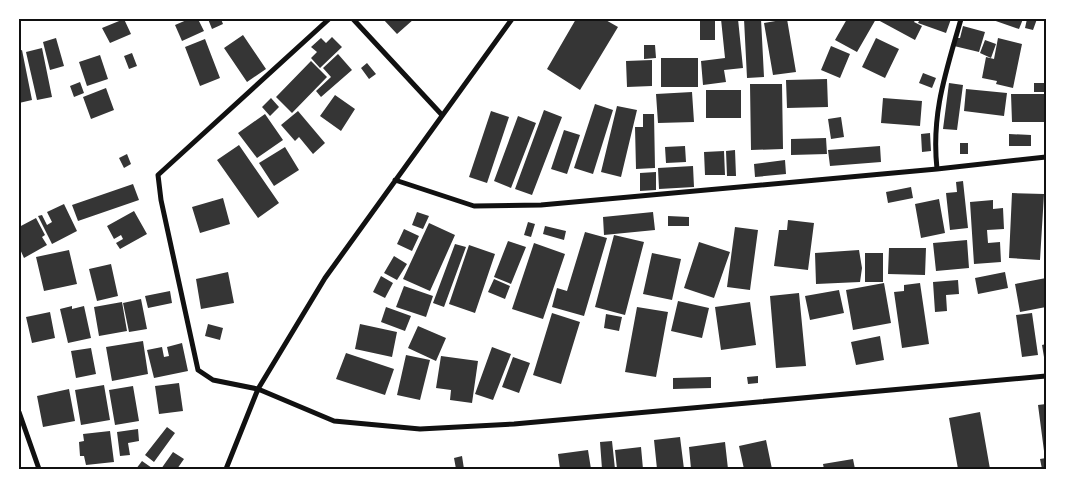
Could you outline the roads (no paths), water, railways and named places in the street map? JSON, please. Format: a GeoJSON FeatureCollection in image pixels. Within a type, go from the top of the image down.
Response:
{"type":"FeatureCollection","features":[{"type":"Feature","properties":{"kind":"street"},"geometry":{"type":"LineString","coordinates":[[329,19],[158,175],[161,200],[198,370],[213,380],[258,389],[334,421],[420,429],[514,424],[1046,376]]}},
{"type":"Feature","properties":{"kind":"street"},"geometry":{"type":"LineString","coordinates":[[353,19],[442,115]]}},
{"type":"Feature","properties":{"kind":"street"},"geometry":{"type":"LineString","coordinates":[[226,469],[258,389],[325,278],[512,19]]}},
{"type":"Feature","properties":{"kind":"street"},"geometry":{"type":"LineString","coordinates":[[937,169],[934,144],[936,116],[961,19]]}},
{"type":"Feature","properties":{"kind":"street"},"geometry":{"type":"LineString","coordinates":[[395,180],[474,206],[540,205],[937,169],[1046,157]]}},
{"type":"Feature","properties":{"kind":"street"},"geometry":{"type":"LineString","coordinates":[[19,412],[39,469]]}}]}
